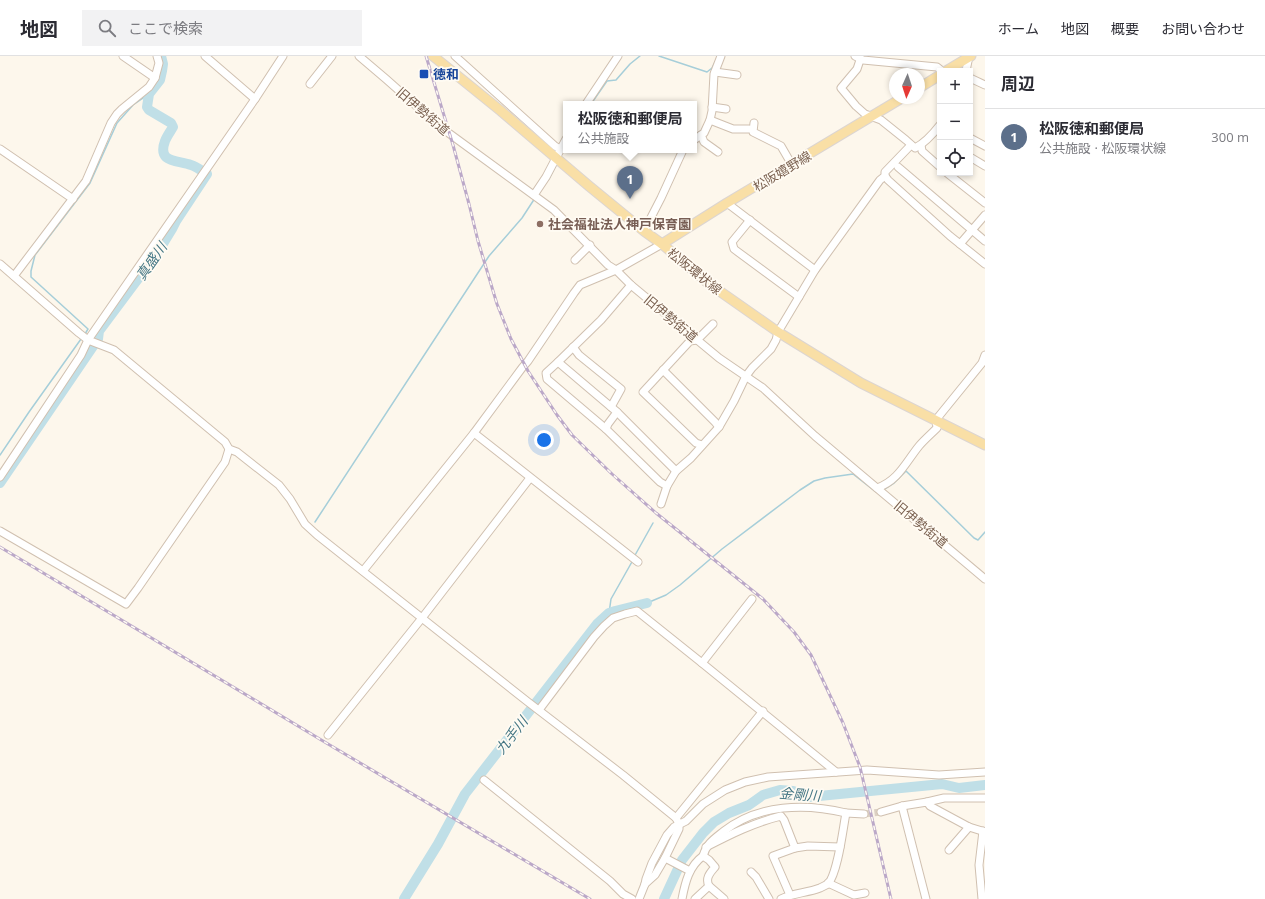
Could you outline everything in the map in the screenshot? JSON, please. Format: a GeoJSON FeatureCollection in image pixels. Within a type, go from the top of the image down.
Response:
{"type":"FeatureCollection","features":[{"type":"Feature","properties":{"kind":"main road","name":"松阪環状線"},"geometry":{"type":"LineString","coordinates":[[434,56],[589,186],[708,283],[778,332],[861,383],[985,445]]}},
{"type":"Feature","properties":{"kind":"main road"},"geometry":{"type":"LineString","coordinates":[[951,68],[970,56]]}},
{"type":"Feature","properties":{"kind":"main road"},"geometry":{"type":"LineString","coordinates":[[925,84],[937,77]]}},
{"type":"Feature","properties":{"kind":"main road","name":"松阪嬉野線"},"geometry":{"type":"LineString","coordinates":[[662,244],[892,104]]}},
{"type":"Feature","properties":{"kind":"street"},"geometry":{"type":"LineString","coordinates":[[122,56],[156,78]]}},
{"type":"Feature","properties":{"kind":"street"},"geometry":{"type":"LineString","coordinates":[[14,276],[86,182],[117,114],[149,88],[156,78],[158,63],[157,56]]}},
{"type":"Feature","properties":{"kind":"street"},"geometry":{"type":"LineString","coordinates":[[205,56],[255,99]]}},
{"type":"Feature","properties":{"kind":"street"},"geometry":{"type":"LineString","coordinates":[[0,477],[81,355],[85,337],[207,168],[283,56]]}},
{"type":"Feature","properties":{"kind":"street"},"geometry":{"type":"LineString","coordinates":[[310,84],[332,56]]}},
{"type":"Feature","properties":{"kind":"street","name":"旧伊勢街道"},"geometry":{"type":"LineString","coordinates":[[359,56],[439,126],[554,210],[608,265],[616,270],[631,285],[719,358],[763,388],[815,436],[985,579]]}},
{"type":"Feature","properties":{"kind":"street"},"geometry":{"type":"LineString","coordinates":[[455,56],[560,149]]}},
{"type":"Feature","properties":{"kind":"street"},"geometry":{"type":"LineString","coordinates":[[588,101],[618,56]]}},
{"type":"Feature","properties":{"kind":"street"},"geometry":{"type":"LineString","coordinates":[[697,138],[704,133],[710,120],[715,72],[721,56]]}},
{"type":"Feature","properties":{"kind":"street"},"geometry":{"type":"LineString","coordinates":[[967,68],[970,56]]}},
{"type":"Feature","properties":{"kind":"street"},"geometry":{"type":"LineString","coordinates":[[937,133],[915,148],[881,120],[865,114],[856,106],[842,88],[857,69],[858,58],[938,68]]}},
{"type":"Feature","properties":{"kind":"street"},"geometry":{"type":"LineString","coordinates":[[715,72],[737,75]]}},
{"type":"Feature","properties":{"kind":"street"},"geometry":{"type":"LineString","coordinates":[[973,79],[985,85]]}},
{"type":"Feature","properties":{"kind":"street"},"geometry":{"type":"LineString","coordinates":[[712,107],[726,109]]}},
{"type":"Feature","properties":{"kind":"street"},"geometry":{"type":"LineString","coordinates":[[710,120],[733,129],[749,129]]}},
{"type":"Feature","properties":{"kind":"street"},"geometry":{"type":"LineString","coordinates":[[754,123],[753,132],[781,146],[792,165]]}},
{"type":"Feature","properties":{"kind":"street"},"geometry":{"type":"LineString","coordinates":[[701,135],[704,142],[718,152]]}},
{"type":"Feature","properties":{"kind":"street"},"geometry":{"type":"LineString","coordinates":[[973,140],[985,146]]}},
{"type":"Feature","properties":{"kind":"street"},"geometry":{"type":"LineString","coordinates":[[534,195],[546,177],[563,144]]}},
{"type":"Feature","properties":{"kind":"street"},"geometry":{"type":"LineString","coordinates":[[911,144],[907,153],[885,172],[888,180],[960,244],[985,264]]}},
{"type":"Feature","properties":{"kind":"street"},"geometry":{"type":"LineString","coordinates":[[921,145],[922,151],[937,164]]}},
{"type":"Feature","properties":{"kind":"street"},"geometry":{"type":"LineString","coordinates":[[0,149],[73,199]]}},
{"type":"Feature","properties":{"kind":"street"},"geometry":{"type":"LineString","coordinates":[[644,231],[683,153]]}},
{"type":"Feature","properties":{"kind":"street"},"geometry":{"type":"LineString","coordinates":[[973,159],[985,166]]}},
{"type":"Feature","properties":{"kind":"street"},"geometry":{"type":"LineString","coordinates":[[898,167],[985,241]]}},
{"type":"Feature","properties":{"kind":"street"},"geometry":{"type":"LineString","coordinates":[[661,504],[667,486],[676,471],[691,458],[719,427],[746,376],[771,349],[778,332],[815,270],[880,180],[886,176]]}},
{"type":"Feature","properties":{"kind":"street"},"geometry":{"type":"LineString","coordinates":[[951,176],[985,203]]}},
{"type":"Feature","properties":{"kind":"street"},"geometry":{"type":"LineString","coordinates":[[728,203],[815,270]]}},
{"type":"Feature","properties":{"kind":"street"},"geometry":{"type":"LineString","coordinates":[[960,244],[985,215]]}},
{"type":"Feature","properties":{"kind":"street"},"geometry":{"type":"LineString","coordinates":[[750,220],[732,242],[734,249],[799,297]]}},
{"type":"Feature","properties":{"kind":"street"},"geometry":{"type":"LineString","coordinates":[[363,571],[474,433],[528,361],[580,285],[616,270],[662,244]]}},
{"type":"Feature","properties":{"kind":"street"},"geometry":{"type":"LineString","coordinates":[[575,260],[590,245]]}},
{"type":"Feature","properties":{"kind":"street"},"geometry":{"type":"LineString","coordinates":[[0,264],[85,337],[114,350],[225,442],[229,449],[237,452],[278,485],[290,499],[305,524],[422,618],[623,775],[677,821],[679,829],[667,859],[655,875],[645,884]]}},
{"type":"Feature","properties":{"kind":"street"},"geometry":{"type":"LineString","coordinates":[[631,285],[601,320],[546,373],[547,379],[606,429],[660,482],[667,486]]}},
{"type":"Feature","properties":{"kind":"street"},"geometry":{"type":"LineString","coordinates":[[702,445],[696,443],[643,392],[690,341],[697,340],[712,324]]}},
{"type":"Feature","properties":{"kind":"street"},"geometry":{"type":"LineString","coordinates":[[573,348],[579,355],[621,389],[606,429]]}},
{"type":"Feature","properties":{"kind":"street"},"geometry":{"type":"LineString","coordinates":[[877,488],[894,479],[911,464],[919,446],[936,428],[936,420],[982,363],[985,355]]}},
{"type":"Feature","properties":{"kind":"street"},"geometry":{"type":"LineString","coordinates":[[558,362],[614,409],[676,471]]}},
{"type":"Feature","properties":{"kind":"street"},"geometry":{"type":"LineString","coordinates":[[663,370],[719,427]]}},
{"type":"Feature","properties":{"kind":"street"},"geometry":{"type":"LineString","coordinates":[[474,433],[638,562]]}},
{"type":"Feature","properties":{"kind":"street"},"geometry":{"type":"LineString","coordinates":[[0,531],[126,604],[143,582],[225,462],[229,449]]}},
{"type":"Feature","properties":{"kind":"street"},"geometry":{"type":"LineString","coordinates":[[328,735],[422,618],[530,478]]}},
{"type":"Feature","properties":{"kind":"street"},"geometry":{"type":"LineString","coordinates":[[702,663],[752,599]]}},
{"type":"Feature","properties":{"kind":"street"},"geometry":{"type":"LineString","coordinates":[[539,710],[604,626],[613,618],[637,611],[763,711],[836,772]]}},
{"type":"Feature","properties":{"kind":"street"},"geometry":{"type":"LineString","coordinates":[[639,899],[652,863],[667,835],[763,711]]}},
{"type":"Feature","properties":{"kind":"street"},"geometry":{"type":"LineString","coordinates":[[677,821],[686,821],[703,804],[725,790],[745,782],[768,777],[867,770],[939,774],[985,772]]}},
{"type":"Feature","properties":{"kind":"street"},"geometry":{"type":"LineString","coordinates":[[484,780],[610,881],[623,894],[632,899]]}},
{"type":"Feature","properties":{"kind":"street"},"geometry":{"type":"LineString","coordinates":[[881,812],[902,806],[944,798],[985,798]]}},
{"type":"Feature","properties":{"kind":"street"},"geometry":{"type":"LineString","coordinates":[[927,802],[930,806],[970,827],[984,831],[979,865],[982,899]]}},
{"type":"Feature","properties":{"kind":"street"},"geometry":{"type":"LineString","coordinates":[[902,806],[926,899]]}},
{"type":"Feature","properties":{"kind":"street"},"geometry":{"type":"LineString","coordinates":[[682,899],[685,884],[690,871],[696,861],[703,856],[706,847],[732,825],[747,817],[768,810],[804,807],[826,808],[864,814]]}},
{"type":"Feature","properties":{"kind":"street"},"geometry":{"type":"LineString","coordinates":[[781,899],[790,895],[819,888],[828,883],[839,858],[846,812]]}},
{"type":"Feature","properties":{"kind":"street"},"geometry":{"type":"LineString","coordinates":[[706,847],[760,821],[781,816],[795,848]]}},
{"type":"Feature","properties":{"kind":"street"},"geometry":{"type":"LineString","coordinates":[[949,850],[970,827]]}},
{"type":"Feature","properties":{"kind":"street"},"geometry":{"type":"LineString","coordinates":[[790,895],[773,856],[795,848],[808,846],[840,847]]}},
{"type":"Feature","properties":{"kind":"street"},"geometry":{"type":"LineString","coordinates":[[703,856],[715,867],[708,874],[707,883],[724,899]]}},
{"type":"Feature","properties":{"kind":"street"},"geometry":{"type":"LineString","coordinates":[[667,859],[690,871]]}},
{"type":"Feature","properties":{"kind":"street"},"geometry":{"type":"LineString","coordinates":[[751,872],[756,877],[769,899]]}},
{"type":"Feature","properties":{"kind":"street"},"geometry":{"type":"LineString","coordinates":[[828,883],[854,895],[865,893]]}},
{"type":"Feature","properties":{"kind":"street"},"geometry":{"type":"LineString","coordinates":[[695,899],[709,886]]}},
{"type":"Feature","properties":{"kind":"waterway","name":"真盛川"},"geometry":{"type":"LineString","coordinates":[[0,483],[98,339],[99,331],[158,252],[176,221],[207,174],[186,163],[170,159],[166,157],[164,153],[163,148],[165,141],[173,127],[171,123],[149,110],[147,107],[149,94],[160,80],[163,64],[161,56]]}},
{"type":"Feature","properties":{"kind":"waterway"},"geometry":{"type":"LineString","coordinates":[[593,101],[607,81],[616,80],[630,64],[640,56]]}},
{"type":"Feature","properties":{"kind":"waterway"},"geometry":{"type":"LineString","coordinates":[[659,56],[707,72],[712,68],[717,58]]}},
{"type":"Feature","properties":{"kind":"waterway"},"geometry":{"type":"LineString","coordinates":[[85,334],[88,329],[31,277],[35,255],[90,183],[117,123],[133,105],[149,94]]}},
{"type":"Feature","properties":{"kind":"waterway"},"geometry":{"type":"LineString","coordinates":[[549,179],[556,165]]}},
{"type":"Feature","properties":{"kind":"waterway"},"geometry":{"type":"LineString","coordinates":[[315,522],[489,256],[522,218],[535,198]]}},
{"type":"Feature","properties":{"kind":"waterway"},"geometry":{"type":"LineString","coordinates":[[0,455],[81,339]]}},
{"type":"Feature","properties":{"kind":"waterway"},"geometry":{"type":"LineString","coordinates":[[883,490],[894,483],[906,471],[974,538],[978,540],[985,532]]}},
{"type":"Feature","properties":{"kind":"waterway"},"geometry":{"type":"LineString","coordinates":[[647,603],[666,595],[680,585],[722,549],[814,481],[853,474],[876,492]]}},
{"type":"Feature","properties":{"kind":"waterway"},"geometry":{"type":"LineString","coordinates":[[634,557],[653,523]]}},
{"type":"Feature","properties":{"kind":"waterway"},"geometry":{"type":"LineString","coordinates":[[609,613],[611,599],[633,560]]}},
{"type":"Feature","properties":{"kind":"waterway","name":"九手川"},"geometry":{"type":"LineString","coordinates":[[404,899],[438,844],[465,794],[597,624],[609,613],[647,603]]}},
{"type":"Feature","properties":{"kind":"waterway","name":"金剛川"},"geometry":{"type":"LineString","coordinates":[[664,899],[682,860],[703,833],[714,822],[729,813],[749,805],[763,795],[780,790],[793,791],[809,797],[942,784],[959,788],[985,785]]}},
{"type":"Feature","properties":{"kind":"tunnel"},"geometry":{"type":"LineString","coordinates":[[864,814],[881,812]]}},
{"type":"Feature","properties":{"kind":"railway"},"geometry":{"type":"LineString","coordinates":[[426,56],[453,145],[478,241],[497,304],[511,339],[528,371],[572,435],[612,474],[656,513],[763,599],[794,632],[811,655],[843,723],[860,767],[891,899]]}},
{"type":"Feature","properties":{"kind":"railway"},"geometry":{"type":"LineString","coordinates":[[0,547],[590,899]]}},
{"type":"Feature","properties":{"kind":"place","name":"徳和"},"geometry":{"type":"Point","coordinates":[424,74]}},
{"type":"Feature","properties":{"kind":"place","name":"松阪徳和郵便局"},"geometry":{"type":"Point","coordinates":[630,199]}},
{"type":"Feature","properties":{"kind":"place","name":"社会福祉法人神戸保育園"},"geometry":{"type":"Point","coordinates":[540,224]}}]}
